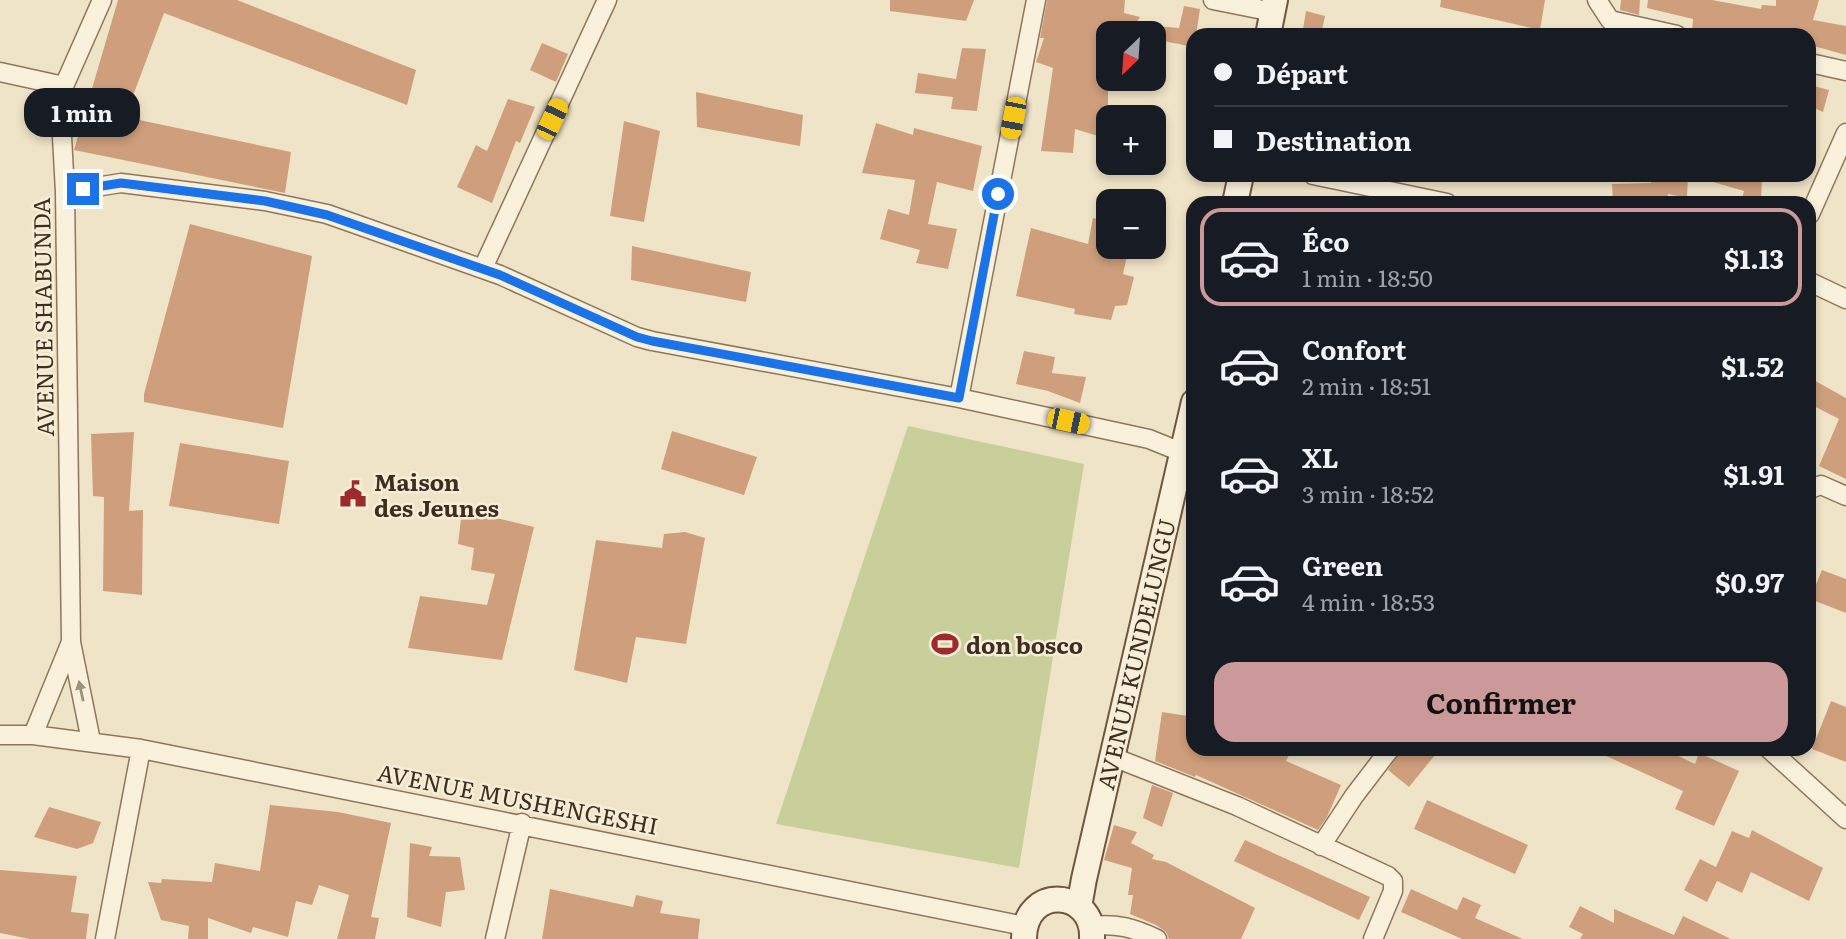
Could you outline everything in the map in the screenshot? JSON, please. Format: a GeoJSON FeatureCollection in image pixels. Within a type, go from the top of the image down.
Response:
{"type":"FeatureCollection","features":[{"type":"Feature","properties":{"kind":"street","name":"AVENUE SHABUNDA"},"geometry":{"type":"LineString","coordinates":[[71,642],[65,192],[61,118],[64,86],[102,0]]}},
{"type":"Feature","properties":{"kind":"street"},"geometry":{"type":"LineString","coordinates":[[482,268],[607,0]]}},
{"type":"Feature","properties":{"kind":"street"},"geometry":{"type":"LineString","coordinates":[[959,398],[1036,0]]}},
{"type":"Feature","properties":{"kind":"street"},"geometry":{"type":"LineString","coordinates":[[1213,0],[1272,16]]}},
{"type":"Feature","properties":{"kind":"street"},"geometry":{"type":"LineString","coordinates":[[1600,3],[1610,20],[1646,28]]}},
{"type":"Feature","properties":{"kind":"street"},"geometry":{"type":"LineString","coordinates":[[1816,64],[1846,71]]}},
{"type":"Feature","properties":{"kind":"street"},"geometry":{"type":"LineString","coordinates":[[0,72],[64,86]]}},
{"type":"Feature","properties":{"kind":"street"},"geometry":{"type":"LineString","coordinates":[[1816,200],[1846,133]]}},
{"type":"Feature","properties":{"kind":"street"},"geometry":{"type":"LineString","coordinates":[[1346,182],[1414,196]]}},
{"type":"Feature","properties":{"kind":"street"},"geometry":{"type":"LineString","coordinates":[[65,192],[121,183],[265,201],[327,215],[482,268],[652,341],[959,398],[1149,439],[1186,459]]}},
{"type":"Feature","properties":{"kind":"street"},"geometry":{"type":"LineString","coordinates":[[1816,285],[1846,299]]}},
{"type":"Feature","properties":{"kind":"street","name":"AVENUE KUNDELUNGU"},"geometry":{"type":"LineString","coordinates":[[1088,924],[1084,879],[1186,464]]}},
{"type":"Feature","properties":{"kind":"street"},"geometry":{"type":"LineString","coordinates":[[1816,487],[1821,485],[1846,496]]}},
{"type":"Feature","properties":{"kind":"street"},"geometry":{"type":"LineString","coordinates":[[33,735],[71,642]]}},
{"type":"Feature","properties":{"kind":"street"},"geometry":{"type":"LineString","coordinates":[[71,642],[91,741]]}},
{"type":"Feature","properties":{"kind":"street","name":"AVENUE MUSHENGESHI"},"geometry":{"type":"LineString","coordinates":[[0,736],[33,735],[141,749],[522,823],[1024,932]]}},
{"type":"Feature","properties":{"kind":"street"},"geometry":{"type":"LineString","coordinates":[[105,939],[141,749]]}},
{"type":"Feature","properties":{"kind":"street"},"geometry":{"type":"LineString","coordinates":[[1321,846],[1385,756]]}},
{"type":"Feature","properties":{"kind":"street"},"geometry":{"type":"LineString","coordinates":[[1777,756],[1846,819]]}},
{"type":"Feature","properties":{"kind":"street"},"geometry":{"type":"LineString","coordinates":[[1113,757],[1237,806],[1384,874],[1393,881],[1393,891],[1373,939]]}},
{"type":"Feature","properties":{"kind":"street"},"geometry":{"type":"LineString","coordinates":[[495,939],[522,823]]}},
{"type":"Feature","properties":{"kind":"street"},"geometry":{"type":"LineString","coordinates":[[1024,932],[1030,913],[1040,904],[1053,900],[1067,901],[1088,924],[1130,927],[1157,939]]}},
{"type":"Feature","properties":{"kind":"green space","name":"don bosco"},"geometry":{"type":"Polygon","coordinates":[[[908,426],[1084,464],[1019,868],[776,824],[908,426]]]}},
{"type":"Feature","properties":{"kind":"building"},"geometry":{"type":"Polygon","coordinates":[[[118,0],[237,0],[416,70],[407,105],[164,13],[125,117],[291,152],[285,193],[74,150],[118,0]]]}},
{"type":"Feature","properties":{"kind":"building"},"geometry":{"type":"Polygon","coordinates":[[[890,0],[974,0],[966,21],[890,11],[890,0]]]}},
{"type":"Feature","properties":{"kind":"building"},"geometry":{"type":"Polygon","coordinates":[[[1047,0],[1125,0],[1124,13],[1140,17],[1138,21],[1096,21],[1096,91],[1108,91],[1108,105],[1096,105],[1096,135],[1075,129],[1073,153],[1041,151],[1053,68],[1036,62],[1044,38],[1040,38],[1047,0]]]}},
{"type":"Feature","properties":{"kind":"building"},"geometry":{"type":"Polygon","coordinates":[[[1441,0],[1545,0],[1540,28],[1440,7],[1441,0]]]}},
{"type":"Feature","properties":{"kind":"building"},"geometry":{"type":"Polygon","coordinates":[[[1621,0],[1640,0],[1639,15],[1620,10],[1621,0]]]}},
{"type":"Feature","properties":{"kind":"building"},"geometry":{"type":"Polygon","coordinates":[[[1648,0],[1712,0],[1761,9],[1762,5],[1776,6],[1776,0],[1819,0],[1813,20],[1846,26],[1846,55],[1816,47],[1816,28],[1692,28],[1693,19],[1647,8],[1648,0]]]}},
{"type":"Feature","properties":{"kind":"building"},"geometry":{"type":"Polygon","coordinates":[[[1184,6],[1200,9],[1197,28],[1186,28],[1186,45],[1166,42],[1166,27],[1179,28],[1184,6]]]}},
{"type":"Feature","properties":{"kind":"building"},"geometry":{"type":"Polygon","coordinates":[[[1306,11],[1325,16],[1322,28],[1303,28],[1306,11]]]}},
{"type":"Feature","properties":{"kind":"building"},"geometry":{"type":"Polygon","coordinates":[[[542,43],[568,54],[556,82],[530,70],[542,43]]]}},
{"type":"Feature","properties":{"kind":"building"},"geometry":{"type":"Polygon","coordinates":[[[962,48],[986,49],[977,111],[951,109],[953,97],[915,93],[918,73],[956,79],[962,48]]]}},
{"type":"Feature","properties":{"kind":"building"},"geometry":{"type":"Polygon","coordinates":[[[1816,87],[1829,90],[1823,112],[1816,109],[1816,87]]]}},
{"type":"Feature","properties":{"kind":"building"},"geometry":{"type":"Polygon","coordinates":[[[696,92],[803,115],[800,146],[697,127],[696,92]]]}},
{"type":"Feature","properties":{"kind":"building"},"geometry":{"type":"Polygon","coordinates":[[[508,99],[535,107],[520,143],[516,141],[492,203],[457,187],[476,145],[487,151],[508,99]]]}},
{"type":"Feature","properties":{"kind":"building"},"geometry":{"type":"Polygon","coordinates":[[[624,121],[660,131],[644,222],[610,216],[624,121]]]}},
{"type":"Feature","properties":{"kind":"building"},"geometry":{"type":"Polygon","coordinates":[[[876,123],[913,135],[914,128],[982,146],[973,191],[937,182],[928,224],[957,229],[948,269],[916,263],[920,250],[880,239],[888,209],[909,215],[915,180],[862,173],[876,123]]]}},
{"type":"Feature","properties":{"kind":"building"},"geometry":{"type":"Polygon","coordinates":[[[1688,182],[1687,196],[1613,196],[1612,184],[1688,182]]]}},
{"type":"Feature","properties":{"kind":"building"},"geometry":{"type":"Polygon","coordinates":[[[1713,182],[1762,182],[1761,196],[1743,196],[1744,191],[1713,182]]]}},
{"type":"Feature","properties":{"kind":"building"},"geometry":{"type":"Polygon","coordinates":[[[1093,218],[1096,219],[1096,259],[1126,259],[1123,274],[1134,277],[1127,305],[1115,306],[1111,320],[1074,314],[1075,309],[1016,296],[1031,228],[1088,244],[1093,218]]]}},
{"type":"Feature","properties":{"kind":"building"},"geometry":{"type":"Polygon","coordinates":[[[190,224],[312,256],[283,428],[144,402],[190,224]]]}},
{"type":"Feature","properties":{"kind":"building"},"geometry":{"type":"Polygon","coordinates":[[[632,246],[751,272],[746,302],[631,280],[632,246]]]}},
{"type":"Feature","properties":{"kind":"building"},"geometry":{"type":"Polygon","coordinates":[[[1024,351],[1055,357],[1052,373],[1086,377],[1080,403],[1048,391],[1016,384],[1024,351]]]}},
{"type":"Feature","properties":{"kind":"building"},"geometry":{"type":"Polygon","coordinates":[[[1816,381],[1846,398],[1846,479],[1819,466],[1839,419],[1816,407],[1816,381]]]}},
{"type":"Feature","properties":{"kind":"building"},"geometry":{"type":"Polygon","coordinates":[[[672,431],[757,457],[744,495],[661,469],[672,431]]]}},
{"type":"Feature","properties":{"kind":"building"},"geometry":{"type":"Polygon","coordinates":[[[134,432],[129,511],[143,510],[142,595],[103,591],[104,497],[93,496],[91,434],[134,432]]]}},
{"type":"Feature","properties":{"kind":"building"},"geometry":{"type":"Polygon","coordinates":[[[180,443],[289,461],[279,524],[169,506],[180,443]]]}},
{"type":"Feature","properties":{"kind":"building"},"geometry":{"type":"Polygon","coordinates":[[[462,510],[534,527],[502,660],[408,648],[420,596],[487,605],[495,574],[471,570],[474,548],[458,544],[462,510]]]}},
{"type":"Feature","properties":{"kind":"building"},"geometry":{"type":"Polygon","coordinates":[[[685,532],[705,538],[686,644],[636,637],[627,683],[574,670],[596,540],[662,548],[664,534],[685,532]]]}},
{"type":"Feature","properties":{"kind":"building"},"geometry":{"type":"Polygon","coordinates":[[[1822,570],[1846,579],[1846,613],[1816,601],[1816,584],[1822,570]]]}},
{"type":"Feature","properties":{"kind":"building"},"geometry":{"type":"Polygon","coordinates":[[[1831,701],[1846,707],[1846,762],[1816,751],[1816,739],[1831,701]]]}},
{"type":"Feature","properties":{"kind":"building"},"geometry":{"type":"Polygon","coordinates":[[[1162,712],[1186,716],[1186,756],[1288,756],[1286,761],[1341,785],[1318,830],[1196,775],[1195,777],[1155,761],[1162,712]]]}},
{"type":"Feature","properties":{"kind":"building"},"geometry":{"type":"Polygon","coordinates":[[[1397,756],[1434,756],[1409,787],[1388,770],[1397,756]]]}},
{"type":"Feature","properties":{"kind":"building"},"geometry":{"type":"Polygon","coordinates":[[[1606,756],[1678,756],[1695,764],[1698,756],[1706,756],[1739,771],[1714,826],[1675,809],[1683,791],[1606,756]]]}},
{"type":"Feature","properties":{"kind":"building"},"geometry":{"type":"Polygon","coordinates":[[[1152,785],[1173,793],[1162,827],[1143,818],[1152,785]]]}},
{"type":"Feature","properties":{"kind":"building"},"geometry":{"type":"Polygon","coordinates":[[[1427,800],[1528,845],[1515,874],[1414,829],[1427,800]]]}},
{"type":"Feature","properties":{"kind":"building"},"geometry":{"type":"Polygon","coordinates":[[[270,805],[338,812],[391,823],[371,917],[379,918],[375,939],[337,939],[349,895],[319,885],[312,905],[296,901],[288,937],[253,927],[251,933],[208,918],[208,939],[188,939],[189,926],[161,920],[148,882],[161,883],[162,879],[212,882],[215,863],[260,871],[270,805]]]}},
{"type":"Feature","properties":{"kind":"building"},"geometry":{"type":"Polygon","coordinates":[[[49,807],[101,822],[93,843],[77,849],[34,837],[49,807]]]}},
{"type":"Feature","properties":{"kind":"building"},"geometry":{"type":"Polygon","coordinates":[[[1114,825],[1137,832],[1131,843],[1154,855],[1152,859],[1166,862],[1255,908],[1241,939],[1169,939],[1166,932],[1156,925],[1130,914],[1133,895],[1128,895],[1132,868],[1104,860],[1114,825]]]}},
{"type":"Feature","properties":{"kind":"building"},"geometry":{"type":"Polygon","coordinates":[[[1752,830],[1823,868],[1809,901],[1751,872],[1742,893],[1717,881],[1707,902],[1684,890],[1700,859],[1716,867],[1732,831],[1749,838],[1752,830]]]}},
{"type":"Feature","properties":{"kind":"building"},"geometry":{"type":"Polygon","coordinates":[[[1245,840],[1370,897],[1359,920],[1234,861],[1245,840]]]}},
{"type":"Feature","properties":{"kind":"building"},"geometry":{"type":"Polygon","coordinates":[[[410,843],[432,847],[429,856],[460,857],[465,890],[446,892],[441,927],[407,917],[410,843]]]}},
{"type":"Feature","properties":{"kind":"building"},"geometry":{"type":"Polygon","coordinates":[[[0,870],[77,876],[71,912],[89,914],[86,939],[30,939],[0,933],[0,870]]]}},
{"type":"Feature","properties":{"kind":"building"},"geometry":{"type":"Polygon","coordinates":[[[550,889],[633,907],[636,895],[663,901],[660,913],[700,919],[698,939],[542,939],[550,889]]]}},
{"type":"Feature","properties":{"kind":"building"},"geometry":{"type":"Polygon","coordinates":[[[1411,889],[1457,910],[1463,897],[1481,905],[1475,918],[1523,939],[1462,939],[1401,912],[1411,889]]]}},
{"type":"Feature","properties":{"kind":"building"},"geometry":{"type":"Polygon","coordinates":[[[1580,906],[1614,923],[1614,909],[1674,935],[1683,916],[1731,939],[1580,939],[1583,934],[1569,927],[1580,906]]]}},
{"type":"Feature","properties":{"kind":"place","name":"Maison des Jeunes"},"geometry":{"type":"Point","coordinates":[353,494]}},
{"type":"Feature","properties":{"kind":"place","name":"don bosco"},"geometry":{"type":"Point","coordinates":[945,644]}},
{"type":"Feature","properties":{"kind":"route"},"geometry":{"type":"LineString","coordinates":[[83,189],[121,183],[190,190],[265,201],[327,215],[500,275],[637,337],[678,348],[959,398],[998,194]]}}]}
